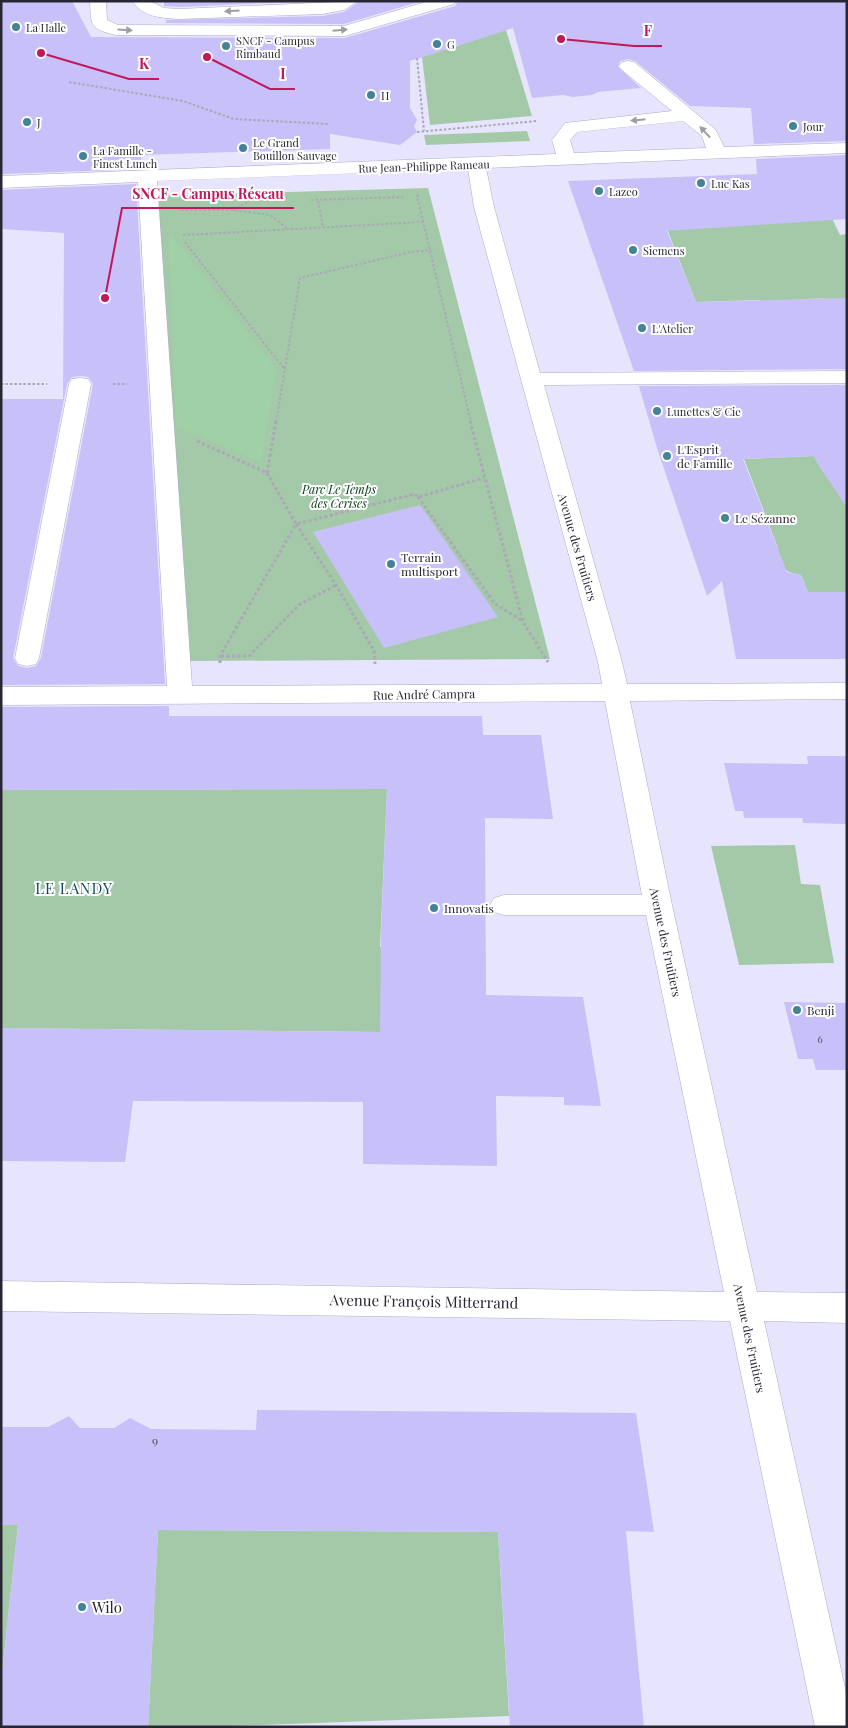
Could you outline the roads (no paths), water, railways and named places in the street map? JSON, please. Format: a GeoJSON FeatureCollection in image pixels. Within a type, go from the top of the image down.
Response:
{"type":"FeatureCollection","features":[{"type":"Feature","properties":{"kind":"street"},"geometry":{"type":"LineString","coordinates":[[98,1],[99,23],[116,30],[299,32],[345,31],[448,1]]}},
{"type":"Feature","properties":{"kind":"street"},"geometry":{"type":"LineString","coordinates":[[140,1],[150,9],[162,13],[179,14],[322,9],[338,7],[350,1]]}},
{"type":"Feature","properties":{"kind":"street"},"geometry":{"type":"LineString","coordinates":[[628,66],[710,134],[717,154]]}},
{"type":"Feature","properties":{"kind":"street"},"geometry":{"type":"LineString","coordinates":[[567,160],[562,140],[571,127],[686,115]]}},
{"type":"Feature","properties":{"kind":"street","name":"Rue Jean-Philippe Rameau"},"geometry":{"type":"LineString","coordinates":[[1,182],[847,148]]}},
{"type":"Feature","properties":{"kind":"street","name":"Avenue des Fruitiers"},"geometry":{"type":"LineString","coordinates":[[476,164],[484,208],[610,662],[658,905],[834,1727]]}},
{"type":"Feature","properties":{"kind":"street"},"geometry":{"type":"LineString","coordinates":[[147,176],[180,696]]}},
{"type":"Feature","properties":{"kind":"street"},"geometry":{"type":"LineString","coordinates":[[532,379],[847,377]]}},
{"type":"Feature","properties":{"kind":"street"},"geometry":{"type":"LineString","coordinates":[[27,658],[80,384]]}},
{"type":"Feature","properties":{"kind":"street","name":"Rue André Campra"},"geometry":{"type":"LineString","coordinates":[[1,696],[847,691]]}},
{"type":"Feature","properties":{"kind":"street"},"geometry":{"type":"LineString","coordinates":[[504,905],[658,905]]}},
{"type":"Feature","properties":{"kind":"street","name":"Avenue François Mitterrand"},"geometry":{"type":"LineString","coordinates":[[1,1296],[847,1308]]}},
{"type":"Feature","properties":{"kind":"place","name":"La Halle"},"geometry":{"type":"Point","coordinates":[16,27]}},
{"type":"Feature","properties":{"kind":"place","name":"F"},"geometry":{"type":"Point","coordinates":[561,39]}},
{"type":"Feature","properties":{"kind":"place","name":"G"},"geometry":{"type":"Point","coordinates":[437,44]}},
{"type":"Feature","properties":{"kind":"place","name":"SNCF - Campus Rimbaud"},"geometry":{"type":"Point","coordinates":[226,46]}},
{"type":"Feature","properties":{"kind":"place","name":"K"},"geometry":{"type":"Point","coordinates":[41,53]}},
{"type":"Feature","properties":{"kind":"place","name":"I"},"geometry":{"type":"Point","coordinates":[207,57]}},
{"type":"Feature","properties":{"kind":"place","name":"H"},"geometry":{"type":"Point","coordinates":[371,95]}},
{"type":"Feature","properties":{"kind":"place","name":"J"},"geometry":{"type":"Point","coordinates":[27,122]}},
{"type":"Feature","properties":{"kind":"place","name":"Jour"},"geometry":{"type":"Point","coordinates":[793,126]}},
{"type":"Feature","properties":{"kind":"place","name":"Le Grand Bouillon Sauvage"},"geometry":{"type":"Point","coordinates":[243,148]}},
{"type":"Feature","properties":{"kind":"place","name":"La Famille - Finest Lunch"},"geometry":{"type":"Point","coordinates":[83,156]}},
{"type":"Feature","properties":{"kind":"place","name":"Luc Kas"},"geometry":{"type":"Point","coordinates":[701,183]}},
{"type":"Feature","properties":{"kind":"place","name":"Lazeo"},"geometry":{"type":"Point","coordinates":[599,191]}},
{"type":"Feature","properties":{"kind":"place","name":"Siemens"},"geometry":{"type":"Point","coordinates":[633,250]}},
{"type":"Feature","properties":{"kind":"place","name":"SNCF - Campus Réseau"},"geometry":{"type":"Point","coordinates":[105,298]}},
{"type":"Feature","properties":{"kind":"place","name":"L'Atelier"},"geometry":{"type":"Point","coordinates":[642,328]}},
{"type":"Feature","properties":{"kind":"place","name":"Lunettes & Cie"},"geometry":{"type":"Point","coordinates":[657,411]}},
{"type":"Feature","properties":{"kind":"place","name":"L'Esprit de Famille"},"geometry":{"type":"Point","coordinates":[667,456]}},
{"type":"Feature","properties":{"kind":"place","name":"Le Sézanne"},"geometry":{"type":"Point","coordinates":[725,518]}},
{"type":"Feature","properties":{"kind":"place","name":"Terrain multisport"},"geometry":{"type":"Point","coordinates":[391,564]}},
{"type":"Feature","properties":{"kind":"place","name":"Innovatis"},"geometry":{"type":"Point","coordinates":[434,908]}},
{"type":"Feature","properties":{"kind":"place","name":"Benji"},"geometry":{"type":"Point","coordinates":[797,1010]}},
{"type":"Feature","properties":{"kind":"place","name":"Wilo"},"geometry":{"type":"Point","coordinates":[82,1607]}},
{"type":"Feature","properties":{"kind":"district","name":"LE LANDY"},"geometry":{"type":"Point","coordinates":[74,888]}},
{"type":"Feature","properties":{"kind":"park label","name":"Parc Le Temps des Cerises"},"geometry":{"type":"Point","coordinates":[339,496]}}]}
